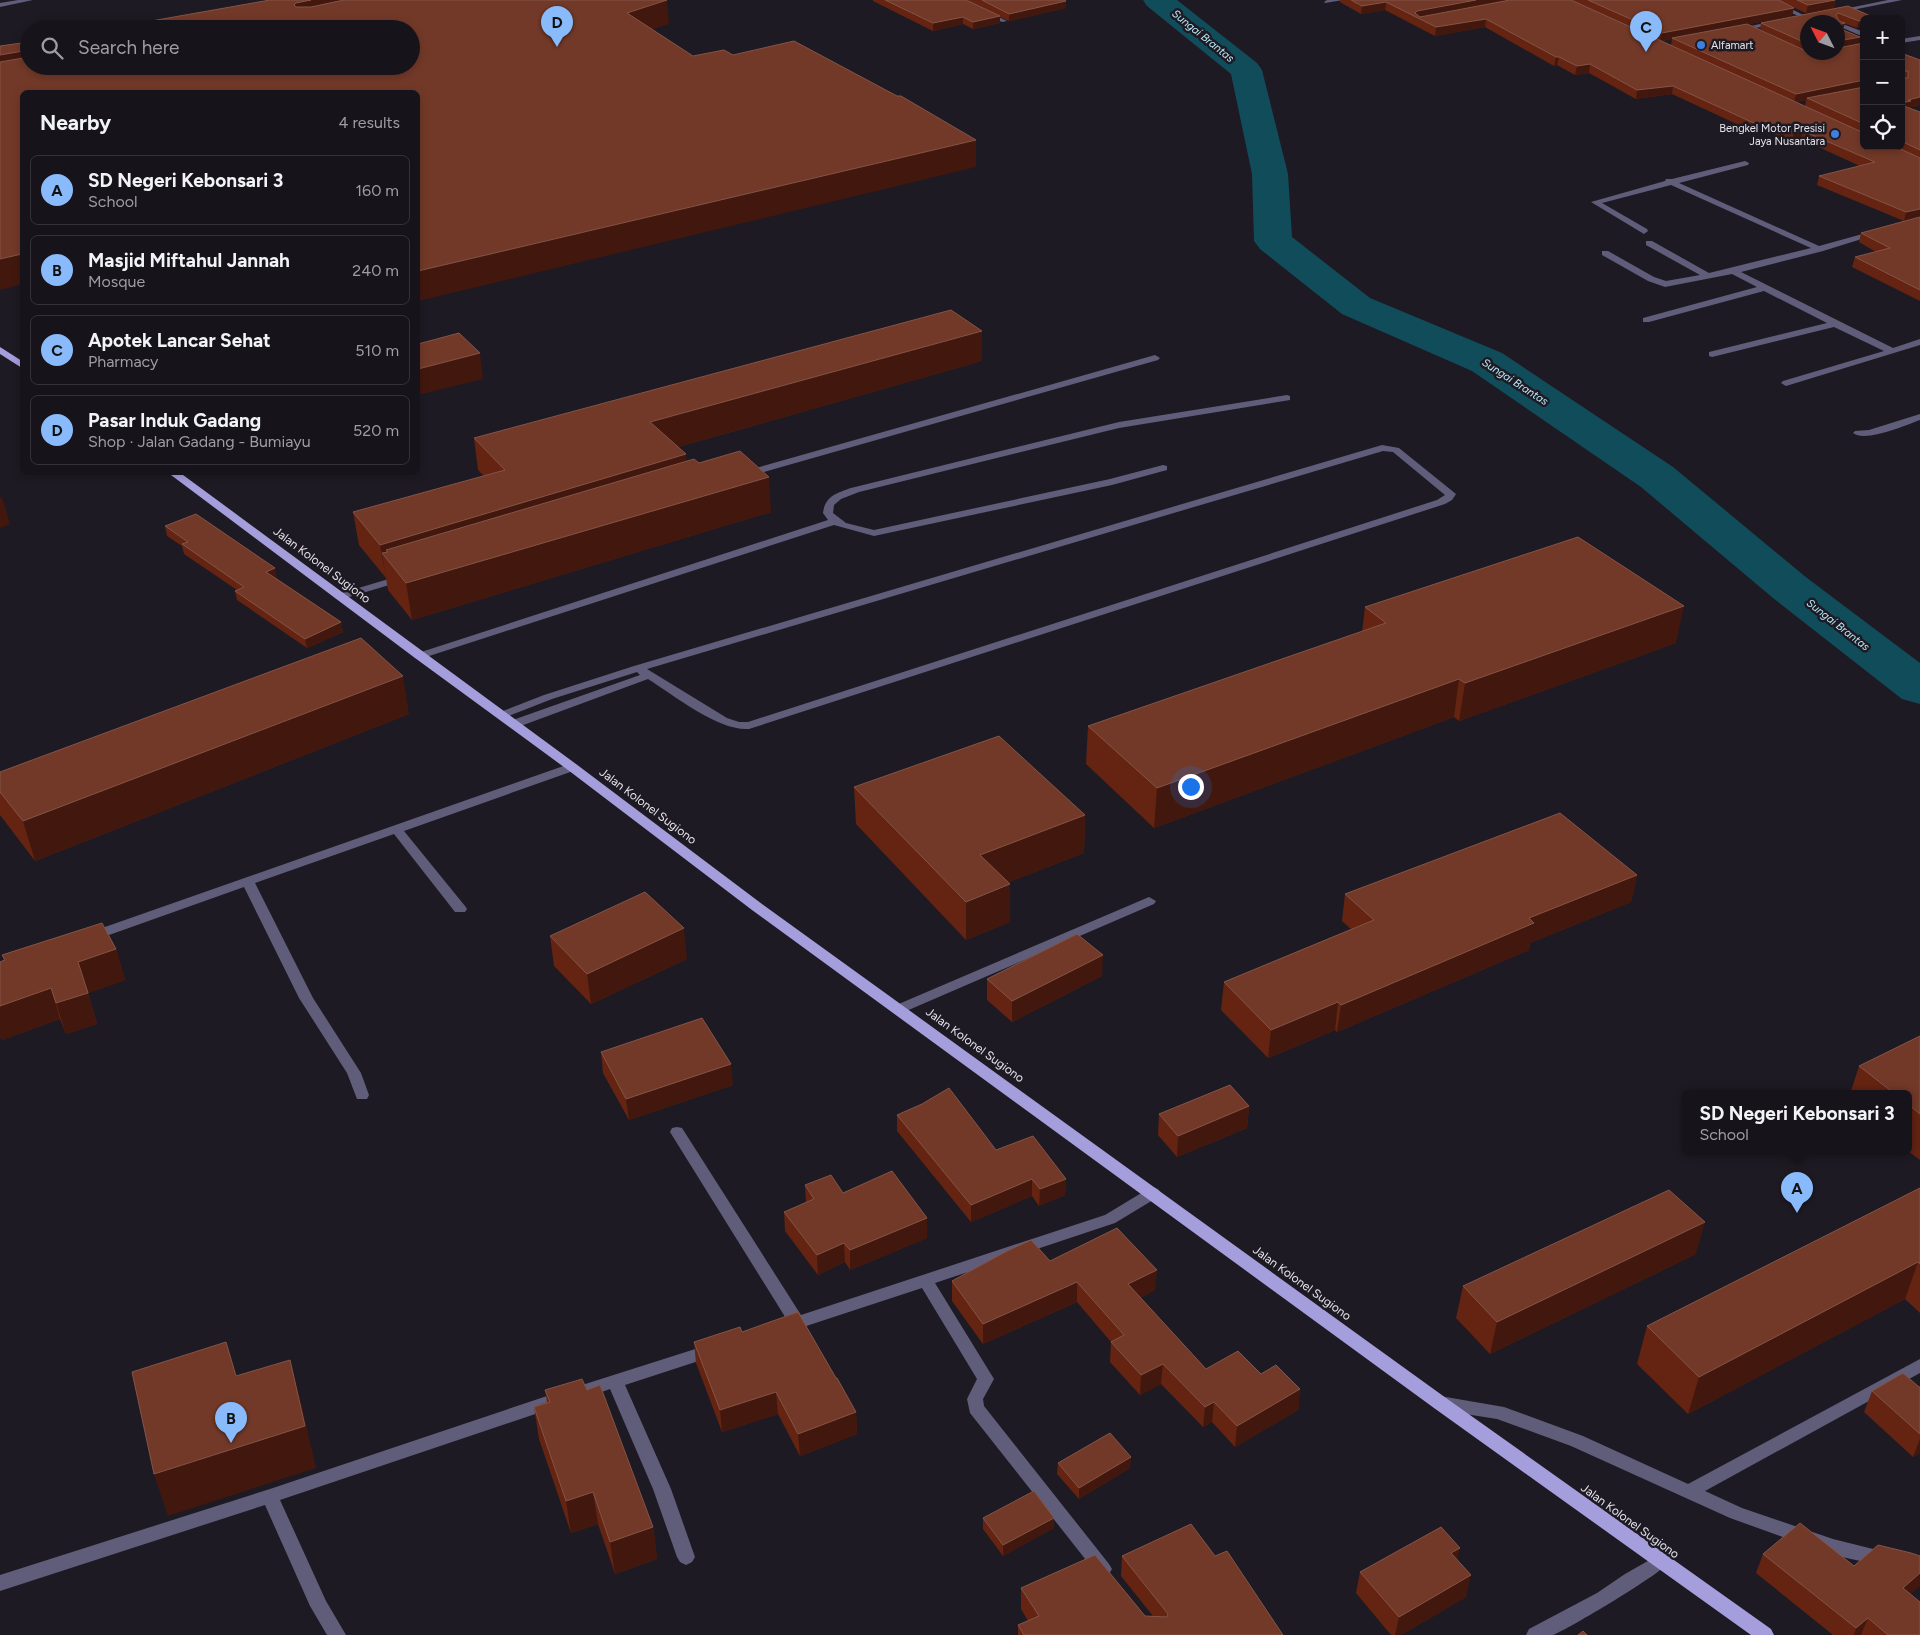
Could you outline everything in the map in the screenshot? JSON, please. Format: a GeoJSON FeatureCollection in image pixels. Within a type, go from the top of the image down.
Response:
{"type":"FeatureCollection","features":[{"type":"Feature","properties":{"kind":"main road"},"geometry":{"type":"LineString","coordinates":[[0,350],[20,364]]}},
{"type":"Feature","properties":{"kind":"main road","name":"Jalan Kolonel Sugiono"},"geometry":{"type":"LineString","coordinates":[[176,475],[572,767],[757,907],[1660,1562],[1765,1635]]}},
{"type":"Feature","properties":{"kind":"street"},"geometry":{"type":"LineString","coordinates":[[2,3],[30,0]]}},
{"type":"Feature","properties":{"kind":"street"},"geometry":{"type":"LineString","coordinates":[[957,0],[1004,21]]}},
{"type":"Feature","properties":{"kind":"street"},"geometry":{"type":"LineString","coordinates":[[1327,2],[1340,0]]}},
{"type":"Feature","properties":{"kind":"street"},"geometry":{"type":"LineString","coordinates":[[1769,0],[1807,17],[1794,19]]}},
{"type":"Feature","properties":{"kind":"street"},"geometry":{"type":"LineString","coordinates":[[1826,14],[1899,0]]}},
{"type":"Feature","properties":{"kind":"street"},"geometry":{"type":"LineString","coordinates":[[1728,31],[1784,21]]}},
{"type":"Feature","properties":{"kind":"street"},"geometry":{"type":"LineString","coordinates":[[1845,27],[1860,33]]}},
{"type":"Feature","properties":{"kind":"street"},"geometry":{"type":"LineString","coordinates":[[1746,28],[1762,35]]}},
{"type":"Feature","properties":{"kind":"street"},"geometry":{"type":"LineString","coordinates":[[1905,40],[1920,38]]}},
{"type":"Feature","properties":{"kind":"street"},"geometry":{"type":"LineString","coordinates":[[1644,231],[1596,202],[1746,163]]}},
{"type":"Feature","properties":{"kind":"street"},"geometry":{"type":"LineString","coordinates":[[1669,182],[1820,249]]}},
{"type":"Feature","properties":{"kind":"street"},"geometry":{"type":"LineString","coordinates":[[1605,253],[1659,283],[1673,284],[1733,271],[1884,231]]}},
{"type":"Feature","properties":{"kind":"street"},"geometry":{"type":"LineString","coordinates":[[1649,243],[1708,276]]}},
{"type":"Feature","properties":{"kind":"street"},"geometry":{"type":"LineString","coordinates":[[1733,271],[1835,324],[1892,351]]}},
{"type":"Feature","properties":{"kind":"street"},"geometry":{"type":"LineString","coordinates":[[1646,320],[1764,288]]}},
{"type":"Feature","properties":{"kind":"street"},"geometry":{"type":"LineString","coordinates":[[1712,354],[1835,324]]}},
{"type":"Feature","properties":{"kind":"street"},"geometry":{"type":"LineString","coordinates":[[1786,384],[1920,342]]}},
{"type":"Feature","properties":{"kind":"street"},"geometry":{"type":"LineString","coordinates":[[735,477],[1155,358]]}},
{"type":"Feature","properties":{"kind":"street"},"geometry":{"type":"LineString","coordinates":[[1162,468],[1112,482],[874,532],[842,525],[828,513],[829,504],[837,497],[855,490],[1119,424],[1287,398]]}},
{"type":"Feature","properties":{"kind":"street"},"geometry":{"type":"LineString","coordinates":[[1858,433],[1870,433],[1920,417]]}},
{"type":"Feature","properties":{"kind":"street"},"geometry":{"type":"LineString","coordinates":[[502,715],[548,697],[638,668],[1382,448],[1396,450],[1451,494],[1440,502],[749,726],[738,726],[723,721],[638,668]]}},
{"type":"Feature","properties":{"kind":"street"},"geometry":{"type":"LineString","coordinates":[[419,656],[835,520]]}},
{"type":"Feature","properties":{"kind":"street"},"geometry":{"type":"LineString","coordinates":[[339,597],[415,574]]}},
{"type":"Feature","properties":{"kind":"street"},"geometry":{"type":"LineString","coordinates":[[514,724],[650,675]]}},
{"type":"Feature","properties":{"kind":"street"},"geometry":{"type":"LineString","coordinates":[[75,942],[572,767]]}},
{"type":"Feature","properties":{"kind":"street"},"geometry":{"type":"LineString","coordinates":[[396,829],[460,909]]}},
{"type":"Feature","properties":{"kind":"street"},"geometry":{"type":"LineString","coordinates":[[248,882],[306,998],[354,1073],[362,1096]]}},
{"type":"Feature","properties":{"kind":"street"},"geometry":{"type":"LineString","coordinates":[[899,1009],[1149,901]]}},
{"type":"Feature","properties":{"kind":"street"},"geometry":{"type":"LineString","coordinates":[[677,1132],[798,1322]]}},
{"type":"Feature","properties":{"kind":"street"},"geometry":{"type":"LineString","coordinates":[[770,1331],[1110,1220],[1153,1193]]}},
{"type":"Feature","properties":{"kind":"street"},"geometry":{"type":"LineString","coordinates":[[926,1281],[986,1379],[975,1399],[976,1408],[1113,1581]]}},
{"type":"Feature","properties":{"kind":"street"},"geometry":{"type":"LineString","coordinates":[[0,1582],[270,1496],[725,1346]]}},
{"type":"Feature","properties":{"kind":"street"},"geometry":{"type":"LineString","coordinates":[[1690,1491],[1920,1365]]}},
{"type":"Feature","properties":{"kind":"street"},"geometry":{"type":"LineString","coordinates":[[615,1381],[662,1490],[686,1557]]}},
{"type":"Feature","properties":{"kind":"street"},"geometry":{"type":"LineString","coordinates":[[1440,1403],[1498,1412],[1577,1441],[1736,1512],[1833,1547],[1903,1563]]}},
{"type":"Feature","properties":{"kind":"street"},"geometry":{"type":"LineString","coordinates":[[270,1496],[319,1606],[337,1635]]}},
{"type":"Feature","properties":{"kind":"street"},"geometry":{"type":"LineString","coordinates":[[1535,1635],[1603,1599],[1631,1579],[1660,1562]]}},
{"type":"Feature","properties":{"kind":"building"},"geometry":{"type":"Polygon","coordinates":[[[270,0],[311,0],[294,5],[296,7],[311,7],[344,0],[667,0],[627,13],[693,56],[724,50],[733,55],[794,41],[897,96],[901,96],[976,140],[420,271],[420,90],[20,90],[20,254],[0,259],[0,62],[20,59],[20,75],[420,75],[420,20],[157,20],[270,0]]]}},
{"type":"Feature","properties":{"kind":"building"},"geometry":{"type":"Polygon","coordinates":[[[885,0],[966,0],[1000,16],[973,22],[963,17],[933,23],[885,0]]]}},
{"type":"Feature","properties":{"kind":"building"},"geometry":{"type":"Polygon","coordinates":[[[982,0],[1065,0],[1066,1],[1009,14],[982,0]]]}},
{"type":"Feature","properties":{"kind":"building"},"geometry":{"type":"Polygon","coordinates":[[[1351,0],[1476,0],[1417,11],[1415,13],[1420,17],[1510,0],[1571,0],[1860,131],[1860,150],[1903,150],[1920,158],[1920,209],[1906,212],[1819,176],[1875,162],[1803,131],[1794,133],[1767,121],[1756,124],[1673,86],[1637,90],[1590,64],[1577,66],[1556,57],[1486,19],[1436,27],[1386,2],[1362,6],[1351,0]]]}},
{"type":"Feature","properties":{"kind":"building"},"geometry":{"type":"Polygon","coordinates":[[[1588,0],[1779,0],[1794,8],[1662,33],[1588,0]]]}},
{"type":"Feature","properties":{"kind":"building"},"geometry":{"type":"Polygon","coordinates":[[[1797,0],[1835,0],[1808,5],[1797,0]]]}},
{"type":"Feature","properties":{"kind":"building"},"geometry":{"type":"Polygon","coordinates":[[[1848,6],[1868,15],[1860,15],[1859,21],[1838,13],[1836,15],[1802,15],[1848,6]]]}},
{"type":"Feature","properties":{"kind":"building"},"geometry":{"type":"Polygon","coordinates":[[[1800,15],[1800,40],[1761,23],[1800,15]]]}},
{"type":"Feature","properties":{"kind":"building"},"geometry":{"type":"Polygon","coordinates":[[[1747,24],[1800,48],[1800,60],[1845,60],[1845,47],[1860,44],[1860,81],[1796,94],[1672,38],[1747,24]]]}},
{"type":"Feature","properties":{"kind":"building"},"geometry":{"type":"Polygon","coordinates":[[[1845,31],[1860,37],[1845,40],[1845,31]]]}},
{"type":"Feature","properties":{"kind":"building"},"geometry":{"type":"Polygon","coordinates":[[[20,43],[20,52],[0,55],[0,46],[20,43]]]}},
{"type":"Feature","properties":{"kind":"building"},"geometry":{"type":"Polygon","coordinates":[[[1905,54],[1920,60],[1920,97],[1908,100],[1911,101],[1905,102],[1905,78],[1908,78],[1908,71],[1905,71],[1905,54]]]}},
{"type":"Feature","properties":{"kind":"building"},"geometry":{"type":"Polygon","coordinates":[[[1860,88],[1860,122],[1807,98],[1860,88]]]}},
{"type":"Feature","properties":{"kind":"building"},"geometry":{"type":"Polygon","coordinates":[[[1905,106],[1920,112],[1920,150],[1905,143],[1905,106]]]}},
{"type":"Feature","properties":{"kind":"building"},"geometry":{"type":"Polygon","coordinates":[[[1920,217],[1920,290],[1855,257],[1890,248],[1861,233],[1920,217]]]}},
{"type":"Feature","properties":{"kind":"building"},"geometry":{"type":"Polygon","coordinates":[[[951,310],[982,331],[650,422],[686,454],[380,545],[353,512],[505,470],[474,438],[951,310]]]}},
{"type":"Feature","properties":{"kind":"building"},"geometry":{"type":"Polygon","coordinates":[[[459,333],[480,353],[420,368],[420,343],[459,333]]]}},
{"type":"Feature","properties":{"kind":"building"},"geometry":{"type":"Polygon","coordinates":[[[740,451],[769,477],[406,583],[382,553],[388,552],[386,550],[694,459],[699,463],[740,451]]]}},
{"type":"Feature","properties":{"kind":"building"},"geometry":{"type":"Polygon","coordinates":[[[196,514],[275,568],[266,572],[341,622],[305,639],[235,591],[244,587],[182,544],[188,542],[165,526],[196,514]]]}},
{"type":"Feature","properties":{"kind":"building"},"geometry":{"type":"Polygon","coordinates":[[[1578,537],[1684,606],[1465,683],[1459,679],[1157,788],[1088,726],[1386,623],[1365,607],[1578,537]]]}},
{"type":"Feature","properties":{"kind":"building"},"geometry":{"type":"Polygon","coordinates":[[[361,638],[403,676],[23,821],[0,792],[0,772],[361,638]]]}},
{"type":"Feature","properties":{"kind":"building"},"geometry":{"type":"Polygon","coordinates":[[[999,736],[1085,815],[980,855],[1010,884],[966,902],[854,787],[999,736]]]}},
{"type":"Feature","properties":{"kind":"building"},"geometry":{"type":"Polygon","coordinates":[[[1560,813],[1637,875],[1529,918],[1534,923],[1341,1005],[1338,1002],[1271,1030],[1224,982],[1374,920],[1345,894],[1560,813]]]}},
{"type":"Feature","properties":{"kind":"building"},"geometry":{"type":"Polygon","coordinates":[[[645,892],[684,928],[587,974],[550,936],[645,892]]]}},
{"type":"Feature","properties":{"kind":"building"},"geometry":{"type":"Polygon","coordinates":[[[102,923],[116,949],[78,962],[88,993],[56,1003],[51,988],[0,1006],[0,962],[5,960],[2,955],[102,923]]]}},
{"type":"Feature","properties":{"kind":"building"},"geometry":{"type":"Polygon","coordinates":[[[1077,934],[1103,955],[1012,1001],[987,979],[1077,934]]]}},
{"type":"Feature","properties":{"kind":"building"},"geometry":{"type":"Polygon","coordinates":[[[702,1018],[731,1064],[626,1099],[601,1052],[702,1018]]]}},
{"type":"Feature","properties":{"kind":"building"},"geometry":{"type":"Polygon","coordinates":[[[1920,1036],[1920,1114],[1912,1107],[1912,1090],[1890,1090],[1859,1066],[1920,1036]]]}},
{"type":"Feature","properties":{"kind":"building"},"geometry":{"type":"Polygon","coordinates":[[[1230,1085],[1249,1106],[1178,1136],[1159,1114],[1230,1085]]]}},
{"type":"Feature","properties":{"kind":"building"},"geometry":{"type":"Polygon","coordinates":[[[949,1088],[996,1150],[1033,1136],[1066,1179],[1040,1189],[1032,1179],[971,1205],[897,1115],[922,1104],[949,1088]]]}},
{"type":"Feature","properties":{"kind":"building"},"geometry":{"type":"Polygon","coordinates":[[[892,1171],[927,1218],[850,1250],[844,1243],[817,1255],[784,1212],[814,1199],[805,1185],[831,1175],[843,1193],[892,1171]]]}},
{"type":"Feature","properties":{"kind":"building"},"geometry":{"type":"Polygon","coordinates":[[[1920,1188],[1920,1264],[1918,1262],[1699,1377],[1647,1326],[1920,1188]]]}},
{"type":"Feature","properties":{"kind":"building"},"geometry":{"type":"Polygon","coordinates":[[[1669,1190],[1705,1222],[1497,1322],[1463,1286],[1669,1190]]]}},
{"type":"Feature","properties":{"kind":"building"},"geometry":{"type":"Polygon","coordinates":[[[1117,1228],[1157,1270],[1128,1284],[1206,1369],[1238,1351],[1261,1374],[1276,1365],[1300,1389],[1237,1426],[1214,1402],[1205,1407],[1163,1364],[1141,1375],[1111,1342],[1124,1335],[1077,1282],[983,1324],[952,1281],[1031,1240],[1050,1261],[1117,1228]]]}},
{"type":"Feature","properties":{"kind":"building"},"geometry":{"type":"Polygon","coordinates":[[[798,1312],[856,1412],[798,1434],[776,1392],[720,1410],[694,1342],[740,1327],[742,1332],[798,1312]]]}},
{"type":"Feature","properties":{"kind":"building"},"geometry":{"type":"Polygon","coordinates":[[[226,1342],[236,1376],[290,1360],[305,1426],[154,1474],[132,1372],[226,1342]]]}},
{"type":"Feature","properties":{"kind":"building"},"geometry":{"type":"Polygon","coordinates":[[[1903,1373],[1920,1387],[1920,1434],[1872,1391],[1903,1373]]]}},
{"type":"Feature","properties":{"kind":"building"},"geometry":{"type":"Polygon","coordinates":[[[582,1379],[587,1390],[600,1385],[653,1527],[610,1542],[593,1492],[566,1501],[534,1407],[550,1402],[545,1390],[582,1379]]]}},
{"type":"Feature","properties":{"kind":"building"},"geometry":{"type":"Polygon","coordinates":[[[1110,1433],[1131,1457],[1079,1488],[1058,1463],[1110,1433]]]}},
{"type":"Feature","properties":{"kind":"building"},"geometry":{"type":"Polygon","coordinates":[[[1034,1491],[1054,1518],[1003,1545],[983,1518],[1034,1491]]]}},
{"type":"Feature","properties":{"kind":"building"},"geometry":{"type":"Polygon","coordinates":[[[1800,1523],[1854,1566],[1878,1545],[1920,1556],[1920,1573],[1903,1588],[1920,1602],[1920,1635],[1888,1635],[1868,1618],[1856,1628],[1763,1554],[1800,1523]]]}},
{"type":"Feature","properties":{"kind":"building"},"geometry":{"type":"Polygon","coordinates":[[[1191,1524],[1215,1556],[1227,1551],[1283,1635],[1024,1635],[1018,1625],[1039,1616],[1021,1588],[1095,1555],[1145,1616],[1167,1617],[1168,1614],[1122,1556],[1191,1524]]]}},
{"type":"Feature","properties":{"kind":"building"},"geometry":{"type":"Polygon","coordinates":[[[1441,1527],[1460,1548],[1451,1553],[1471,1575],[1399,1617],[1360,1572],[1441,1527]]]}},
{"type":"Feature","properties":{"kind":"building"},"geometry":{"type":"Polygon","coordinates":[[[1583,1631],[1587,1635],[1578,1635],[1583,1631]]]}},
{"type":"Feature","properties":{"kind":"waterway","name":"Sungai Brantas"},"geometry":{"type":"LineString","coordinates":[[1158,0],[1246,70],[1270,174],[1273,241],[1356,306],[1487,362],[1657,477],[1790,588],[1920,688]]}},
{"type":"Feature","properties":{"kind":"place","name":"Alfamart"},"geometry":{"type":"Point","coordinates":[1701,45]}},
{"type":"Feature","properties":{"kind":"place","name":"Pasar Induk Gadang"},"geometry":{"type":"Point","coordinates":[557,47]}},
{"type":"Feature","properties":{"kind":"place","name":"Apotek Lancar Sehat"},"geometry":{"type":"Point","coordinates":[1646,52]}},
{"type":"Feature","properties":{"kind":"place","name":"Bengkel Motor Presisi Jaya Nusantara"},"geometry":{"type":"Point","coordinates":[1835,134]}},
{"type":"Feature","properties":{"kind":"place","name":"SD Negeri Kebonsari 3"},"geometry":{"type":"Point","coordinates":[1797,1213]}},
{"type":"Feature","properties":{"kind":"place","name":"Masjid Miftahul Jannah"},"geometry":{"type":"Point","coordinates":[231,1443]}}]}
